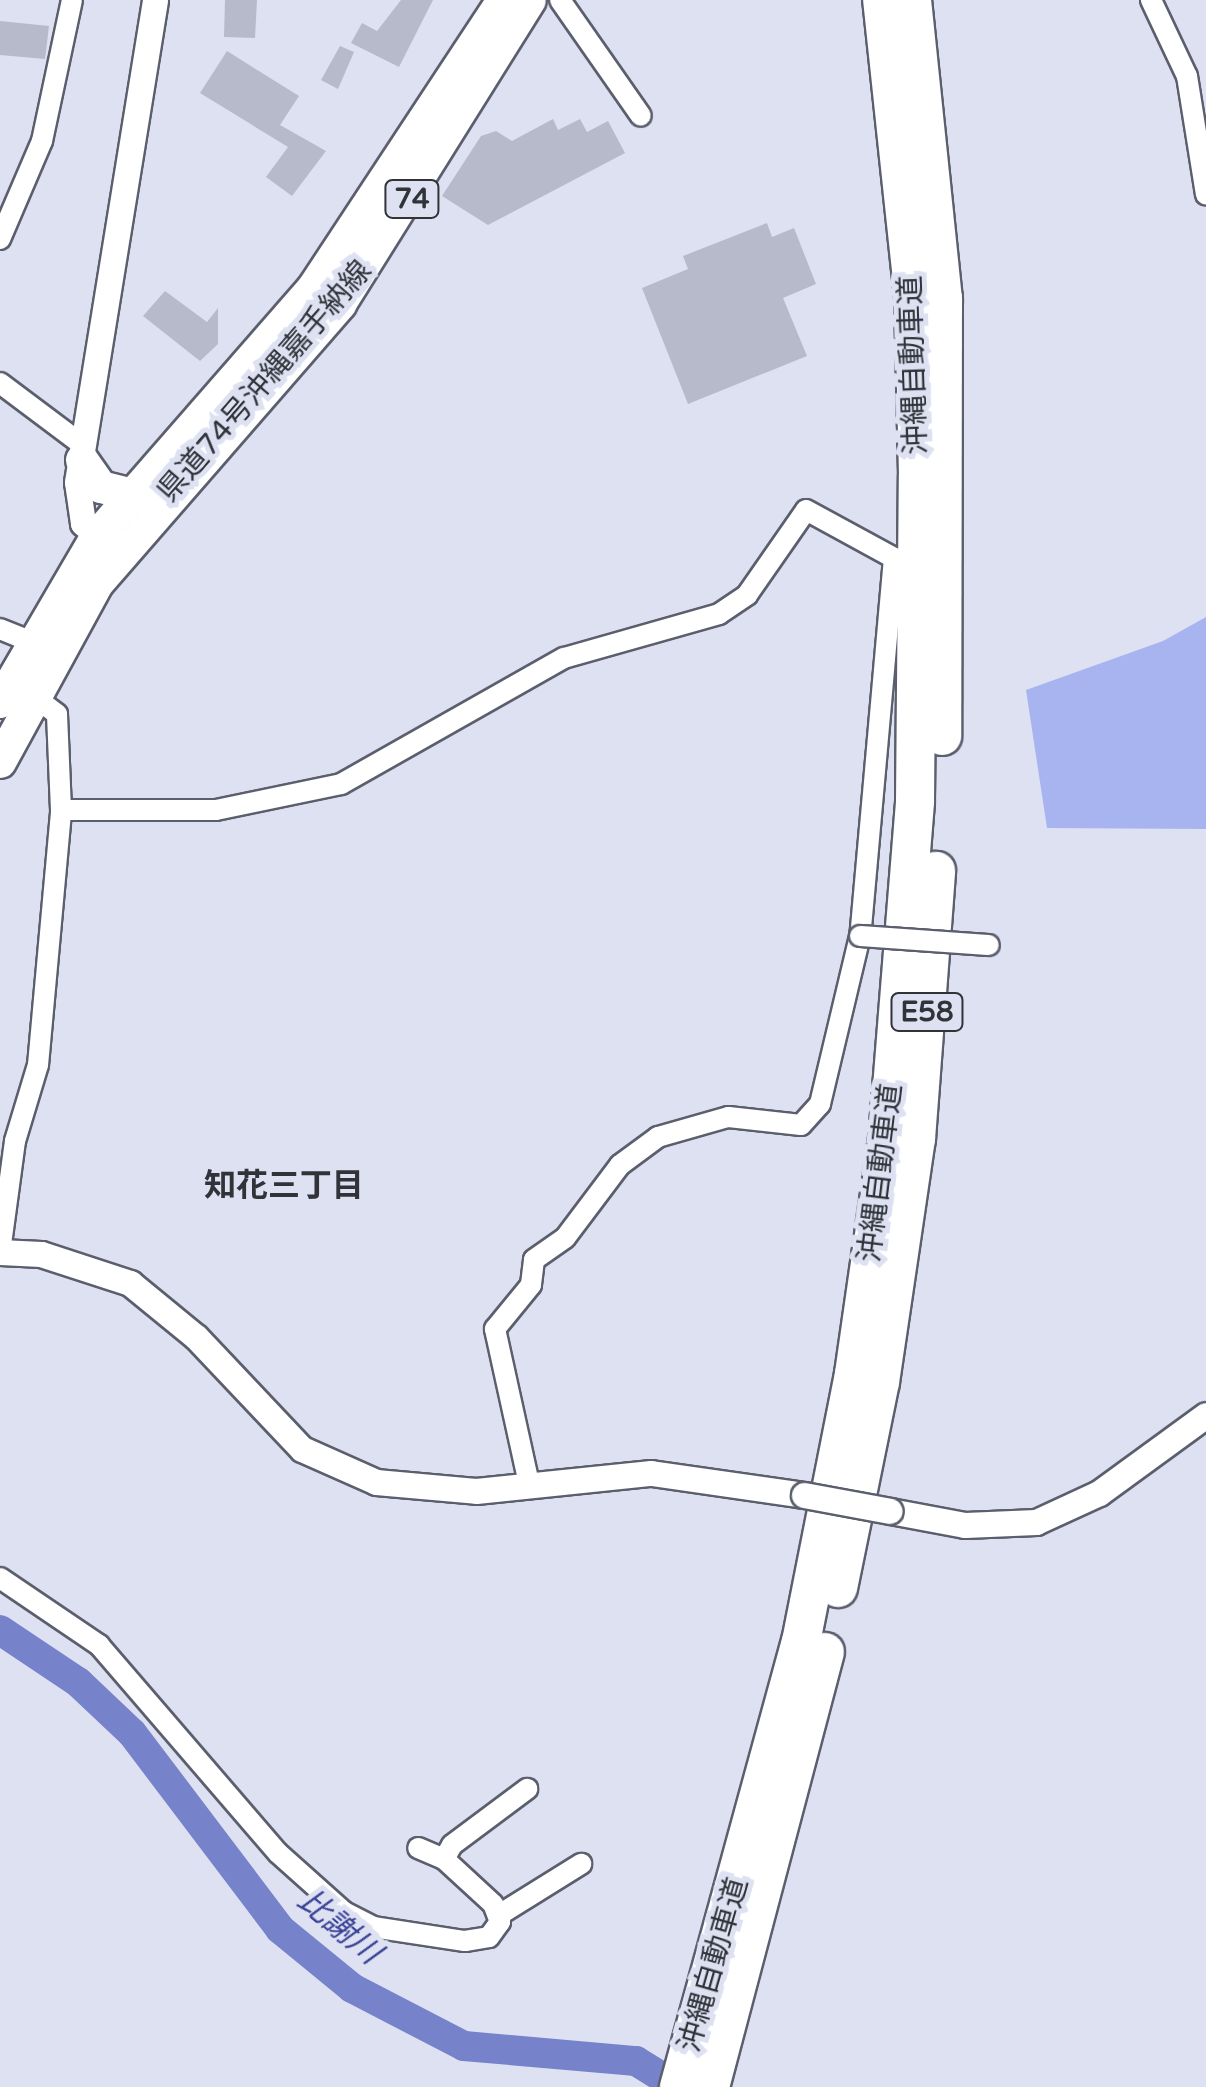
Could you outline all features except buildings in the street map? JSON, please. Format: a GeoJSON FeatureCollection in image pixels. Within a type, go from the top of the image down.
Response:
{"type":"FeatureCollection","features":[{"type":"Feature","properties":{"kind":"highway","name":"沖縄自動車道"},"geometry":{"type":"LineString","coordinates":[[710,2087],[720,2000],[802,1642],[854,1374],[902,982],[916,801],[918,455],[914,298],[882,0]]}},
{"type":"Feature","properties":{"kind":"highway","name":"沖縄自動車道"},"geometry":{"type":"LineString","coordinates":[[679,2087],[720,2000],[826,1649],[876,1401],[923,1060],[940,804],[947,474],[943,298],[912,0]]}},
{"type":"Feature","properties":{"kind":"main road","name":"県道74号沖縄嘉手納線"},"geometry":{"type":"LineString","coordinates":[[9,696],[108,545],[130,494],[314,287],[506,1]]}},
{"type":"Feature","properties":{"kind":"main road","name":"県道74号沖縄嘉手納線"},"geometry":{"type":"LineString","coordinates":[[0,762],[9,696],[33,642],[108,545],[340,304],[506,1]]}},
{"type":"Feature","properties":{"kind":"main road"},"geometry":{"type":"LineString","coordinates":[[83,453],[101,488],[130,494]]}},
{"type":"Feature","properties":{"kind":"street"},"geometry":{"type":"LineString","coordinates":[[0,239],[42,141],[72,0]]}},
{"type":"Feature","properties":{"kind":"street"},"geometry":{"type":"LineString","coordinates":[[108,545],[77,507],[155,0]]}},
{"type":"Feature","properties":{"kind":"street"},"geometry":{"type":"LineString","coordinates":[[560,0],[640,116]]}},
{"type":"Feature","properties":{"kind":"street"},"geometry":{"type":"LineString","coordinates":[[1150,0],[1187,76],[1206,194]]}},
{"type":"Feature","properties":{"kind":"street"},"geometry":{"type":"LineString","coordinates":[[0,384],[83,453]]}},
{"type":"Feature","properties":{"kind":"street"},"geometry":{"type":"LineString","coordinates":[[61,810],[216,810],[341,784],[564,658],[719,614],[747,595],[806,510],[894,558],[860,936],[832,1071],[811,1119],[802,1125],[728,1117],[658,1137],[620,1165],[566,1238],[534,1260],[531,1286],[495,1328],[529,1484]]}},
{"type":"Feature","properties":{"kind":"street"},"geometry":{"type":"LineString","coordinates":[[0,629],[33,642]]}},
{"type":"Feature","properties":{"kind":"street"},"geometry":{"type":"LineString","coordinates":[[9,696],[57,714],[61,810],[38,1064],[15,1141],[0,1252],[41,1254],[130,1284],[196,1337],[270,1422],[334,1467],[424,1490],[651,1473],[804,1495],[966,1525],[1036,1522],[1099,1493],[1206,1415]]}},
{"type":"Feature","properties":{"kind":"street"},"geometry":{"type":"LineString","coordinates":[[860,936],[989,945]]}},
{"type":"Feature","properties":{"kind":"street"},"geometry":{"type":"LineString","coordinates":[[0,1578],[99,1644],[278,1853],[344,1912],[373,1927],[465,1941],[490,1937],[499,1915],[581,1864]]}},
{"type":"Feature","properties":{"kind":"street"},"geometry":{"type":"LineString","coordinates":[[444,1859],[452,1845],[527,1789]]}},
{"type":"Feature","properties":{"kind":"street"},"geometry":{"type":"LineString","coordinates":[[418,1848],[444,1859],[499,1915]]}},
{"type":"Feature","properties":{"kind":"shaded area"},"geometry":{"type":"Polygon","coordinates":[[[1206,617],[1206,829],[1047,828],[1026,690],[1163,641],[1206,617]]]}},
{"type":"Feature","properties":{"kind":"waterway","name":"比謝川"},"geometry":{"type":"LineString","coordinates":[[0,1630],[78,1682],[132,1733],[280,1929],[352,1988],[464,2046],[636,2061],[678,2087]]}},
{"type":"Feature","properties":{"kind":"district","name":"知花三丁目"},"geometry":{"type":"Point","coordinates":[284,1186]}}]}
